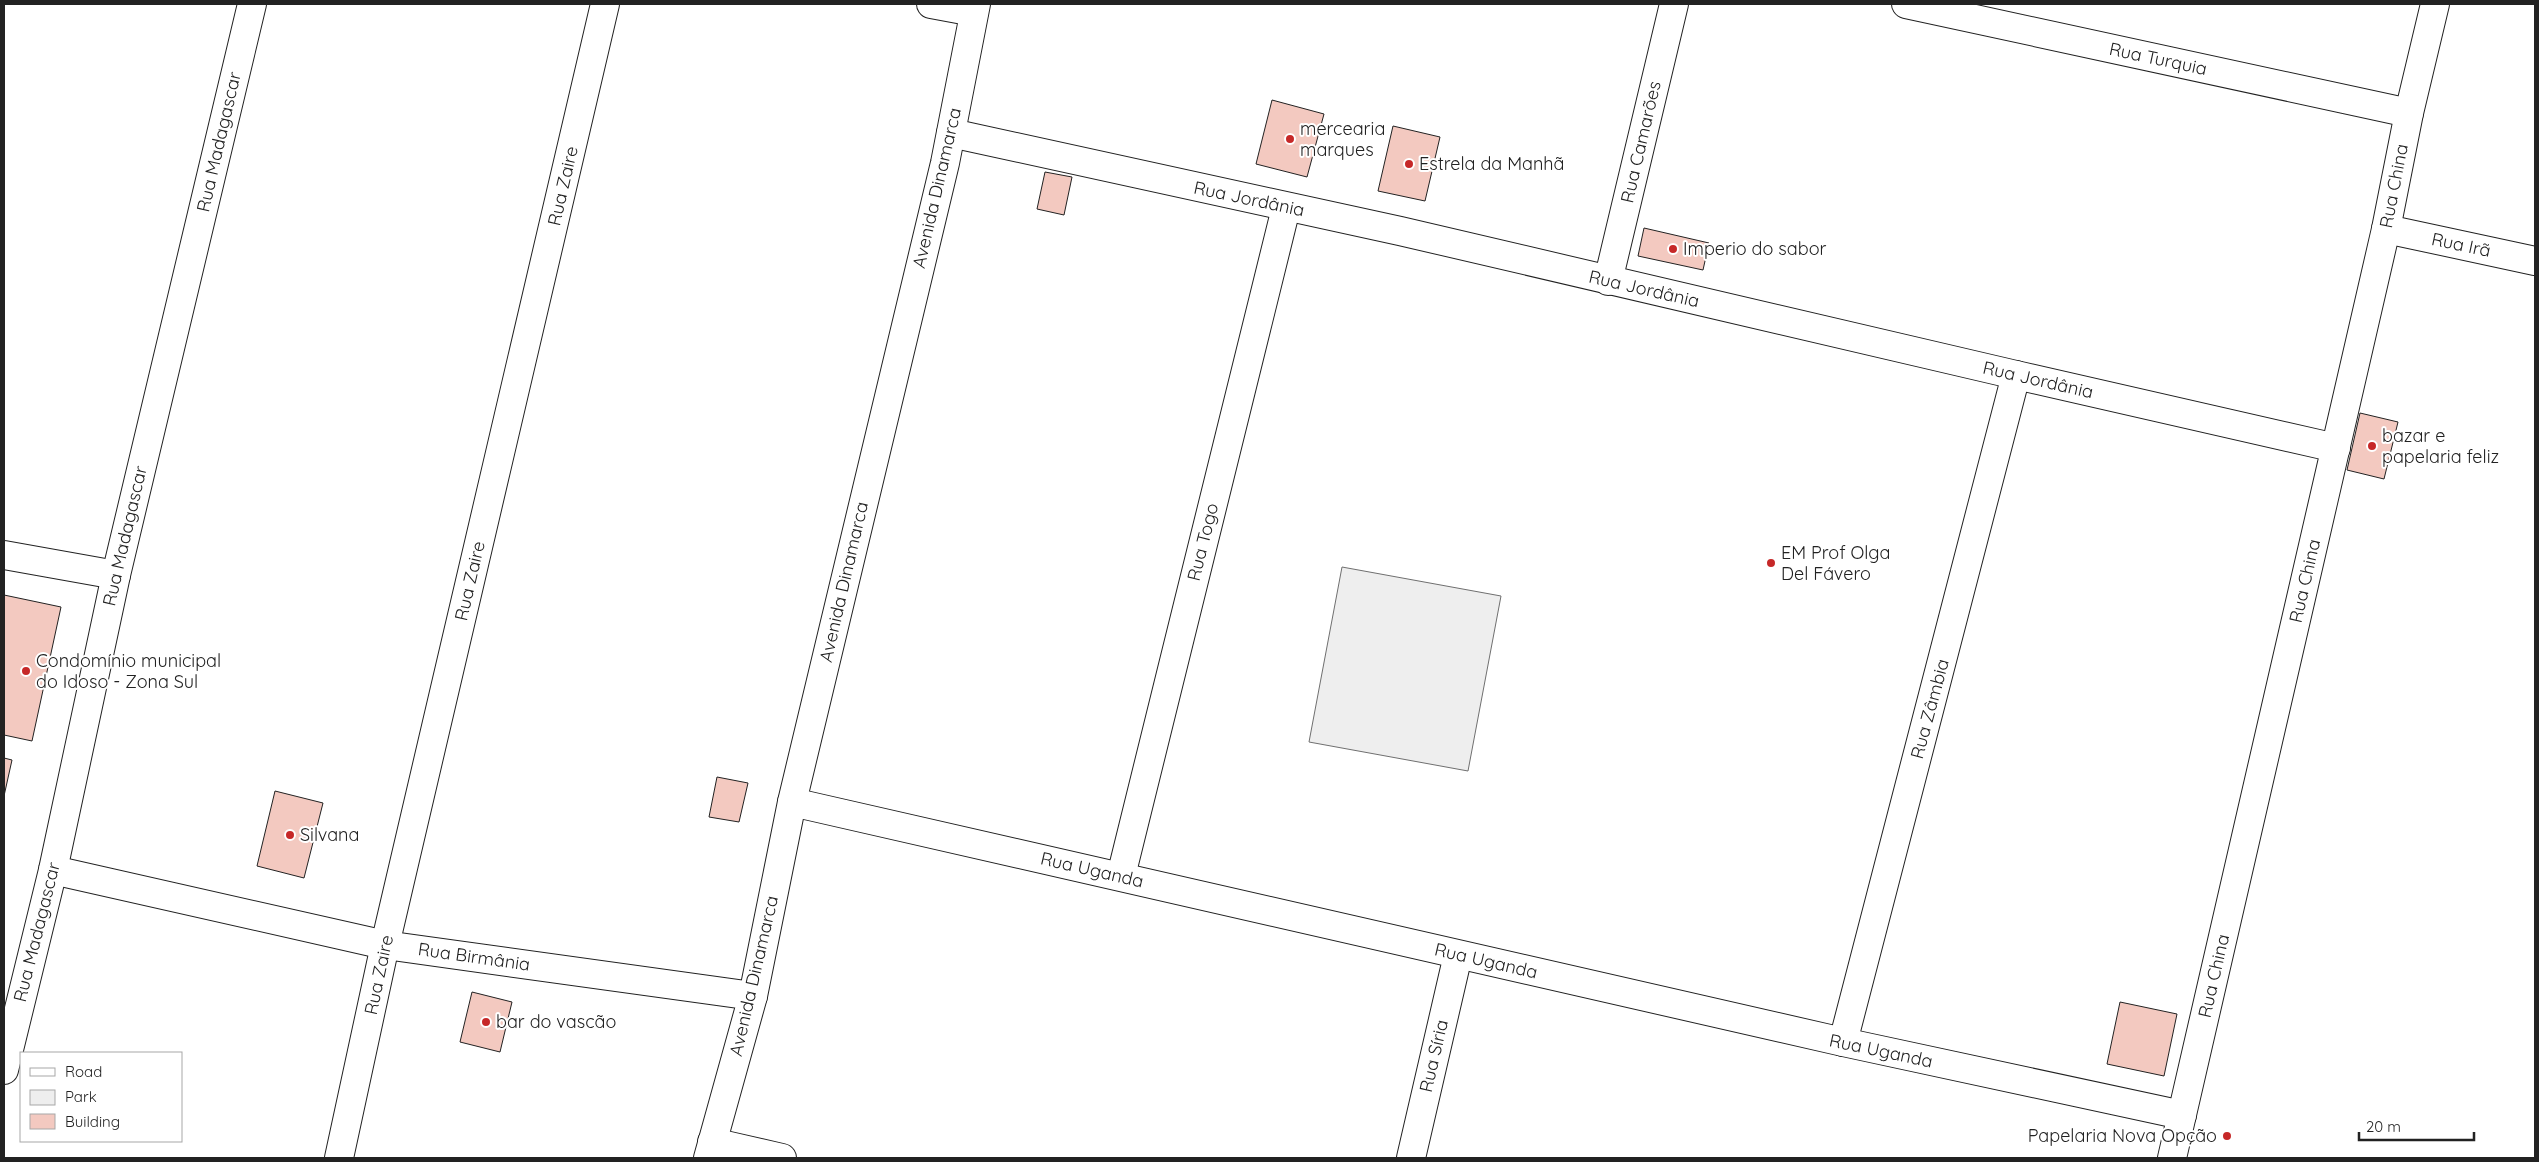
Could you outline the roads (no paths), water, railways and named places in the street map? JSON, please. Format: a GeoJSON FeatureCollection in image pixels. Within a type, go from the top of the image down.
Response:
{"type":"FeatureCollection","features":[{"type":"Feature","properties":{"kind":"street","name":"Rua Madagascar"},"geometry":{"type":"LineString","coordinates":[[4,1070],[53,870],[116,575],[252,4]]}},
{"type":"Feature","properties":{"kind":"street","name":"Rua Zaire"},"geometry":{"type":"LineString","coordinates":[[339,1158],[385,945],[606,4]]}},
{"type":"Feature","properties":{"kind":"street"},"geometry":{"type":"LineString","coordinates":[[931,4],[975,8]]}},
{"type":"Feature","properties":{"kind":"street","name":"Rua Camarões"},"geometry":{"type":"LineString","coordinates":[[1608,281],[1674,4]]}},
{"type":"Feature","properties":{"kind":"street","name":"Rua Turquia"},"geometry":{"type":"LineString","coordinates":[[1906,4],[2409,113]]}},
{"type":"Feature","properties":{"kind":"street","name":"Rua China"},"geometry":{"type":"LineString","coordinates":[[2172,1158],[2386,229],[2409,113],[2434,4]]}},
{"type":"Feature","properties":{"kind":"street","name":"Avenida Dinamarca"},"geometry":{"type":"LineString","coordinates":[[710,1150],[753,996],[792,802],[951,133],[975,8]]}},
{"type":"Feature","properties":{"kind":"street","name":"Rua Jordânia"},"geometry":{"type":"LineString","coordinates":[[951,133],[1286,208],[1400,231],[2016,376],[2336,448]]}},
{"type":"Feature","properties":{"kind":"street","name":"Rua Togo"},"geometry":{"type":"LineString","coordinates":[[1120,876],[1286,208]]}},
{"type":"Feature","properties":{"kind":"street","name":"Rua Irã"},"geometry":{"type":"LineString","coordinates":[[2386,229],[2535,261]]}},
{"type":"Feature","properties":{"kind":"street","name":"Rua Zâmbia"},"geometry":{"type":"LineString","coordinates":[[1843,1042],[2016,376]]}},
{"type":"Feature","properties":{"kind":"street"},"geometry":{"type":"LineString","coordinates":[[4,555],[116,575]]}},
{"type":"Feature","properties":{"kind":"street","name":"Rua Uganda"},"geometry":{"type":"LineString","coordinates":[[792,802],[1843,1042],[2182,1115]]}},
{"type":"Feature","properties":{"kind":"street","name":"Rua Birmânia"},"geometry":{"type":"LineString","coordinates":[[53,870],[385,945],[753,996]]}},
{"type":"Feature","properties":{"kind":"street","name":"Rua Síria"},"geometry":{"type":"LineString","coordinates":[[1411,1158],[1458,954]]}},
{"type":"Feature","properties":{"kind":"street"},"geometry":{"type":"LineString","coordinates":[[710,1150],[782,1158]]}},
{"type":"Feature","properties":{"kind":"place","name":"mercearia marques"},"geometry":{"type":"Point","coordinates":[1290,139]}},
{"type":"Feature","properties":{"kind":"place","name":"Estrela da Manhã"},"geometry":{"type":"Point","coordinates":[1409,164]}},
{"type":"Feature","properties":{"kind":"place","name":"Imperio do sabor"},"geometry":{"type":"Point","coordinates":[1673,249]}},
{"type":"Feature","properties":{"kind":"place","name":"bazar e papelaria feliz"},"geometry":{"type":"Point","coordinates":[2372,446]}},
{"type":"Feature","properties":{"kind":"place","name":"EM Prof Olga Del Fávero"},"geometry":{"type":"Point","coordinates":[1771,563]}},
{"type":"Feature","properties":{"kind":"place","name":"Condomínio municipal do Idoso - Zona Sul"},"geometry":{"type":"Point","coordinates":[26,671]}},
{"type":"Feature","properties":{"kind":"place","name":"Silvana"},"geometry":{"type":"Point","coordinates":[290,835]}},
{"type":"Feature","properties":{"kind":"place","name":"bar do vascão"},"geometry":{"type":"Point","coordinates":[486,1022]}},
{"type":"Feature","properties":{"kind":"place","name":"Papelaria Nova Opção"},"geometry":{"type":"Point","coordinates":[2227,1136]}}]}
